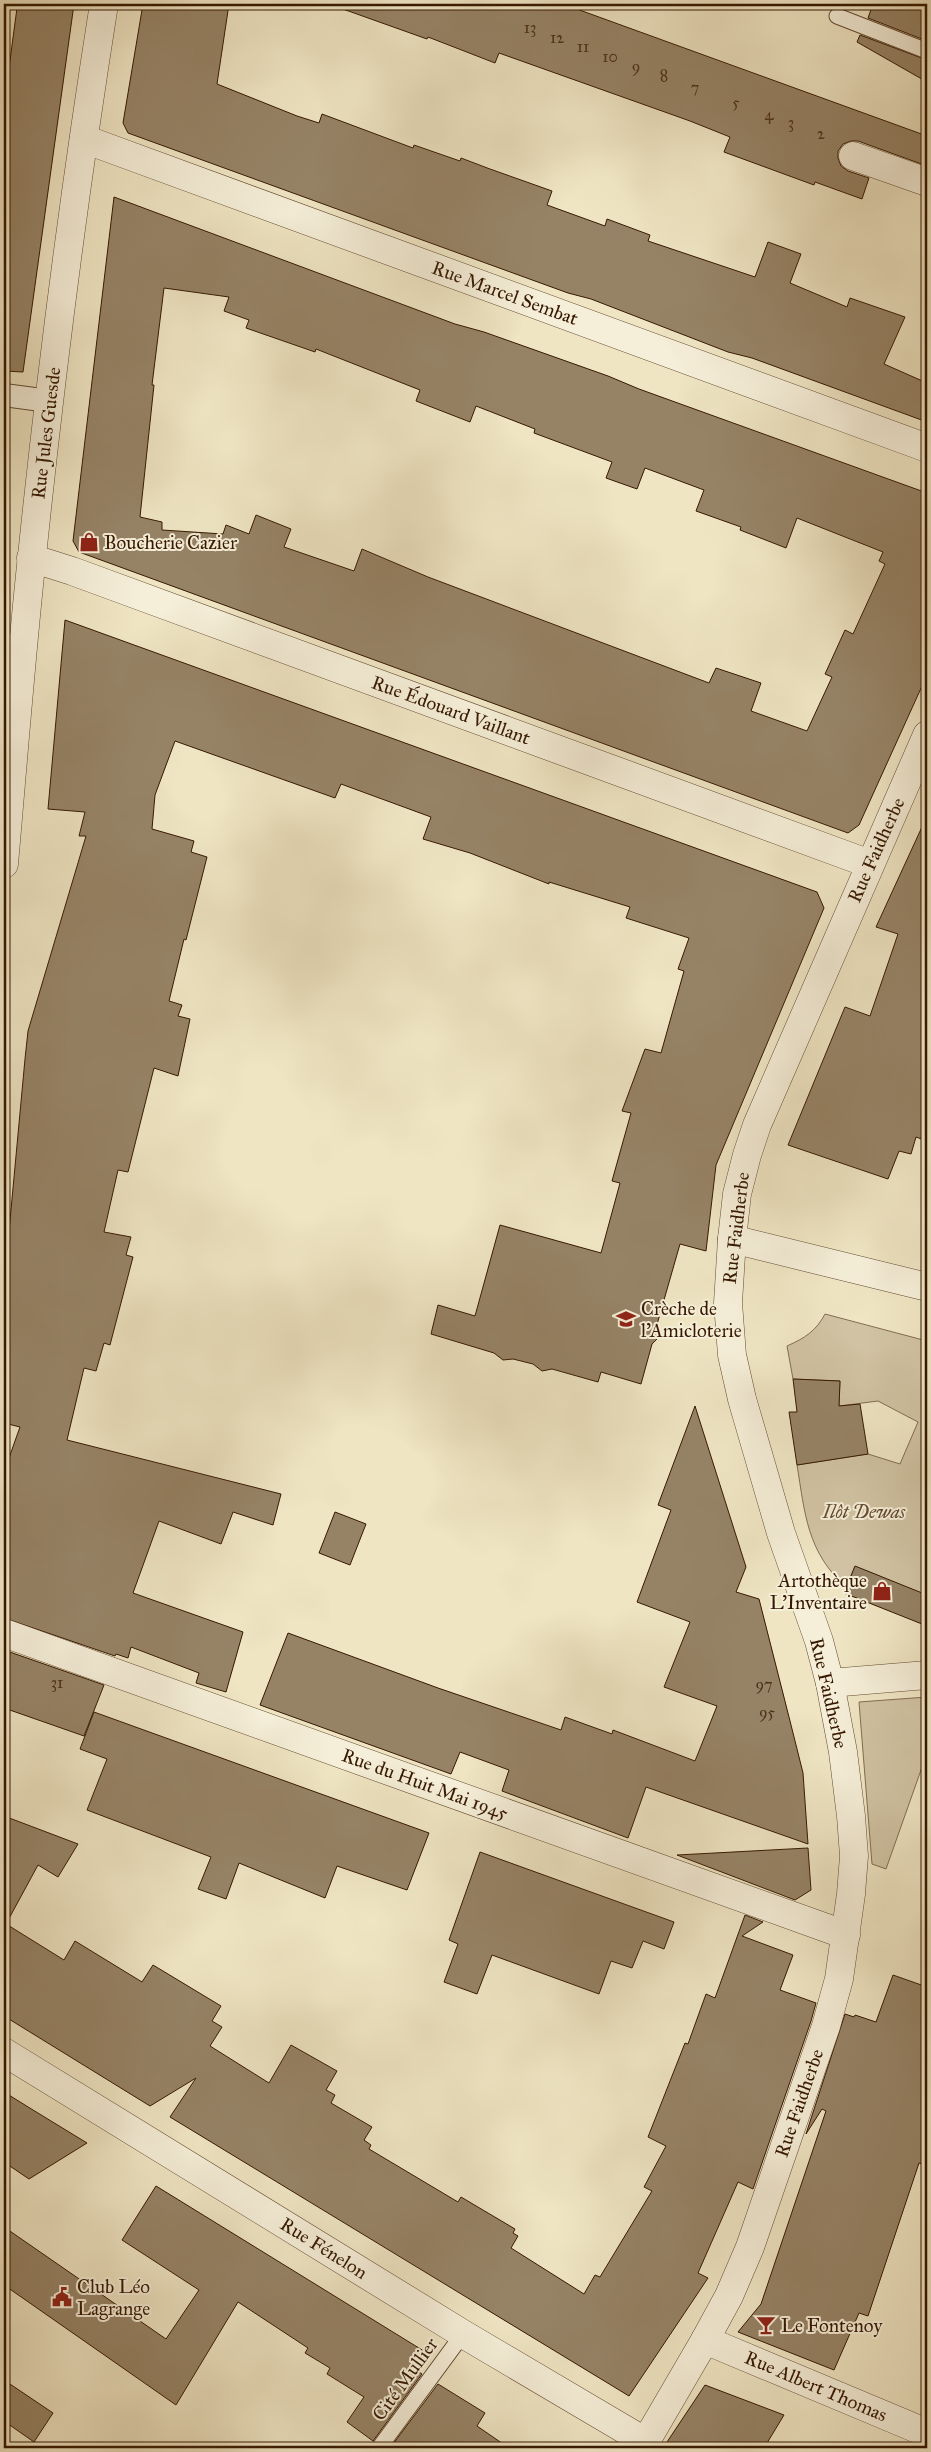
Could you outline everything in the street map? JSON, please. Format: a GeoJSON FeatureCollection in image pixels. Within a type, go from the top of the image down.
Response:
{"type":"FeatureCollection","features":[{"type":"Feature","properties":{"kind":"street","name":"Rue Jules Guesde"},"geometry":{"type":"LineString","coordinates":[[4,864],[31,558],[49,401],[104,4]]}},
{"type":"Feature","properties":{"kind":"street","name":"Rue Marcel Sembat"},"geometry":{"type":"LineString","coordinates":[[84,139],[927,448]]}},
{"type":"Feature","properties":{"kind":"street"},"geometry":{"type":"LineString","coordinates":[[853,156],[927,182]]}},
{"type":"Feature","properties":{"kind":"street"},"geometry":{"type":"LineString","coordinates":[[4,396],[49,401]]}},
{"type":"Feature","properties":{"kind":"street","name":"Rue Édouard Vaillant"},"geometry":{"type":"LineString","coordinates":[[31,558],[72,571],[870,864]]}},
{"type":"Feature","properties":{"kind":"street","name":"Rue Faidherbe"},"geometry":{"type":"LineString","coordinates":[[644,2445],[706,2340],[729,2296],[756,2229],[826,2026],[839,1979],[846,1935],[854,1856],[843,1752],[830,1683],[819,1641],[781,1533],[737,1378],[730,1339],[728,1303],[732,1239],[737,1194],[752,1140],[927,735]]}},
{"type":"Feature","properties":{"kind":"street"},"geometry":{"type":"LineString","coordinates":[[732,1239],[927,1287]]}},
{"type":"Feature","properties":{"kind":"street","name":"Rue du Huit Mai 1945"},"geometry":{"type":"LineString","coordinates":[[4,1633],[846,1935]]}},
{"type":"Feature","properties":{"kind":"street"},"geometry":{"type":"LineString","coordinates":[[830,1683],[927,1675]]}},
{"type":"Feature","properties":{"kind":"street","name":"Rue Fénelon"},"geometry":{"type":"LineString","coordinates":[[4,2052],[644,2445]]}},
{"type":"Feature","properties":{"kind":"street","name":"Rue Albert Thomas"},"geometry":{"type":"LineString","coordinates":[[706,2340],[927,2433]]}},
{"type":"Feature","properties":{"kind":"lane"},"geometry":{"type":"LineString","coordinates":[[837,16],[927,51]]}},
{"type":"Feature","properties":{"kind":"lane","name":"Cité Mullier"},"geometry":{"type":"LineString","coordinates":[[379,2448],[463,2334]]}},
{"type":"Feature","properties":{"kind":"green space","name":"Ilôt Dewas"},"geometry":{"type":"Polygon","coordinates":[[[825,1314],[927,1341],[927,1625],[915,1621],[855,1567],[846,1587],[823,1560],[815,1546],[810,1531],[797,1465],[868,1454],[900,1464],[918,1422],[878,1401],[839,1406],[840,1381],[793,1379],[787,1346],[809,1333],[818,1325],[825,1314]]]}},
{"type":"Feature","properties":{"kind":"green space"},"geometry":{"type":"Polygon","coordinates":[[[927,1697],[927,1753],[886,1869],[872,1864],[859,1702],[927,1697]]]}},
{"type":"Feature","properties":{"kind":"building"},"geometry":{"type":"Polygon","coordinates":[[[25,4],[74,4],[23,372],[4,371],[4,105],[17,8],[24,9],[25,4]]]}},
{"type":"Feature","properties":{"kind":"building"},"geometry":{"type":"Polygon","coordinates":[[[143,4],[229,4],[217,84],[297,116],[319,123],[322,114],[413,148],[414,145],[460,161],[461,158],[552,191],[547,205],[605,226],[607,219],[650,235],[648,241],[755,277],[768,242],[801,254],[790,283],[847,307],[850,298],[905,317],[884,364],[927,383],[927,422],[752,358],[728,352],[591,299],[568,293],[128,133],[123,123],[143,4]]]}},
{"type":"Feature","properties":{"kind":"building"},"geometry":{"type":"Polygon","coordinates":[[[340,4],[563,4],[927,136],[927,166],[858,141],[843,144],[838,151],[841,166],[848,171],[869,178],[862,199],[815,182],[814,185],[724,152],[730,137],[690,121],[499,53],[495,63],[428,37],[427,39],[340,8],[340,4]]]}},
{"type":"Feature","properties":{"kind":"building"},"geometry":{"type":"Polygon","coordinates":[[[873,4],[927,4],[927,41],[868,18],[873,4]]]}},
{"type":"Feature","properties":{"kind":"building"},"geometry":{"type":"Polygon","coordinates":[[[860,35],[927,60],[927,82],[857,42],[860,35]]]}},
{"type":"Feature","properties":{"kind":"building"},"geometry":{"type":"Polygon","coordinates":[[[114,197],[455,324],[484,332],[608,376],[639,389],[927,493],[927,675],[859,825],[848,833],[79,552],[73,541],[114,197]],[[164,288],[152,385],[154,385],[140,517],[162,522],[162,530],[223,534],[226,525],[249,534],[256,515],[291,529],[284,547],[354,571],[362,549],[428,577],[709,683],[716,668],[761,683],[751,711],[807,731],[832,677],[825,674],[845,630],[853,634],[885,564],[879,561],[883,552],[797,518],[786,548],[740,530],[741,527],[696,511],[704,490],[645,468],[637,489],[606,478],[612,462],[534,433],[535,429],[476,406],[470,422],[416,401],[420,390],[316,349],[315,352],[246,328],[249,320],[224,311],[229,297],[164,288]]]}},
{"type":"Feature","properties":{"kind":"building"},"geometry":{"type":"Polygon","coordinates":[[[65,620],[817,892],[824,908],[716,1165],[706,1251],[680,1244],[656,1328],[659,1337],[652,1344],[641,1384],[601,1372],[598,1382],[552,1369],[542,1371],[533,1364],[513,1359],[503,1360],[494,1353],[431,1334],[438,1305],[475,1316],[500,1225],[601,1253],[620,1183],[612,1181],[631,1113],[622,1111],[645,1049],[661,1053],[684,971],[678,969],[689,938],[626,918],[630,907],[549,882],[549,884],[470,853],[423,839],[431,817],[341,784],[335,798],[175,741],[155,795],[152,829],[194,841],[191,852],[207,857],[169,1001],[182,1005],[178,1016],[190,1019],[178,1076],[154,1068],[128,1172],[118,1170],[104,1232],[131,1237],[126,1255],[133,1257],[110,1345],[104,1343],[96,1371],[84,1368],[67,1440],[281,1494],[273,1525],[233,1512],[221,1544],[159,1521],[133,1593],[243,1632],[226,1692],[196,1683],[199,1673],[131,1647],[128,1658],[116,1654],[115,1656],[4,1618],[4,1472],[20,1427],[4,1423],[4,1285],[25,1059],[28,1031],[86,836],[79,836],[85,812],[48,809],[65,620]]]}},
{"type":"Feature","properties":{"kind":"building"},"geometry":{"type":"Polygon","coordinates":[[[927,816],[927,1141],[916,1137],[911,1154],[899,1151],[888,1179],[788,1145],[845,1007],[870,1016],[898,934],[876,927],[927,816]]]}},
{"type":"Feature","properties":{"kind":"building"},"geometry":{"type":"Polygon","coordinates":[[[793,1379],[840,1381],[839,1406],[860,1404],[868,1454],[797,1465],[789,1412],[797,1412],[793,1379]]]}},
{"type":"Feature","properties":{"kind":"building"},"geometry":{"type":"Polygon","coordinates":[[[695,1406],[746,1567],[736,1592],[759,1599],[803,1773],[808,1844],[646,1787],[628,1838],[502,1791],[509,1770],[460,1752],[451,1774],[260,1705],[288,1633],[438,1688],[561,1730],[565,1717],[612,1734],[613,1730],[695,1761],[717,1706],[664,1687],[690,1622],[637,1602],[671,1510],[658,1505],[695,1406]]]}},
{"type":"Feature","properties":{"kind":"building"},"geometry":{"type":"Polygon","coordinates":[[[335,1512],[366,1524],[350,1565],[319,1553],[335,1512]]]}},
{"type":"Feature","properties":{"kind":"building","name":"Artothèque L'Inventaire"},"geometry":{"type":"Polygon","coordinates":[[[855,1566],[927,1595],[927,1626],[844,1593],[855,1566]]]}},
{"type":"Feature","properties":{"kind":"building"},"geometry":{"type":"Polygon","coordinates":[[[4,1650],[104,1685],[84,1736],[4,1708],[4,1650]]]}},
{"type":"Feature","properties":{"kind":"building"},"geometry":{"type":"Polygon","coordinates":[[[94,1712],[429,1833],[407,1890],[337,1866],[325,1898],[239,1863],[226,1899],[198,1889],[211,1857],[87,1810],[107,1759],[80,1749],[94,1712]]]}},
{"type":"Feature","properties":{"kind":"building"},"geometry":{"type":"Polygon","coordinates":[[[4,1816],[78,1844],[58,1877],[38,1865],[6,1924],[64,1960],[75,1941],[142,1982],[153,1965],[221,2006],[212,2021],[222,2027],[210,2046],[269,2083],[291,2045],[337,2071],[326,2090],[335,2095],[331,2103],[372,2127],[364,2140],[371,2145],[369,2149],[458,2202],[461,2197],[515,2229],[513,2233],[518,2236],[511,2248],[584,2294],[595,2275],[600,2277],[652,2191],[644,2187],[666,2146],[648,2137],[685,2043],[688,2044],[706,1994],[715,1998],[745,1915],[763,1922],[742,1936],[793,1955],[780,1990],[816,2003],[811,2021],[753,2189],[738,2182],[698,2273],[708,2278],[629,2396],[170,2117],[196,2078],[150,2106],[4,2016],[4,1816]]]}},
{"type":"Feature","properties":{"kind":"building"},"geometry":{"type":"Polygon","coordinates":[[[808,1848],[811,1890],[795,1900],[677,1855],[808,1848]]]}},
{"type":"Feature","properties":{"kind":"building"},"geometry":{"type":"Polygon","coordinates":[[[480,1852],[674,1922],[664,1949],[643,1941],[632,1968],[611,1961],[599,1994],[492,1955],[477,1994],[444,1982],[458,1944],[449,1940],[480,1852]]]}},
{"type":"Feature","properties":{"kind":"building"},"geometry":{"type":"Polygon","coordinates":[[[893,1975],[927,1987],[927,2166],[919,2163],[868,2316],[859,2313],[834,2370],[738,2332],[761,2304],[826,2111],[822,2109],[806,2134],[845,2014],[854,2017],[855,2015],[876,2022],[893,1975]]]}},
{"type":"Feature","properties":{"kind":"building"},"geometry":{"type":"Polygon","coordinates":[[[4,2092],[87,2143],[29,2179],[4,2162],[4,2092]]]}},
{"type":"Feature","properties":{"kind":"building","name":"Club Léo Lagrange"},"geometry":{"type":"Polygon","coordinates":[[[156,2186],[427,2353],[416,2370],[422,2374],[373,2441],[347,2422],[364,2397],[327,2374],[330,2368],[305,2353],[308,2348],[238,2302],[176,2405],[4,2285],[4,2227],[166,2339],[199,2290],[122,2240],[156,2186]]]}},
{"type":"Feature","properties":{"kind":"building"},"geometry":{"type":"Polygon","coordinates":[[[4,2380],[53,2413],[34,2442],[4,2421],[4,2380]]]}},
{"type":"Feature","properties":{"kind":"building"},"geometry":{"type":"Polygon","coordinates":[[[438,2384],[485,2413],[477,2426],[509,2448],[390,2448],[438,2384]]]}},
{"type":"Feature","properties":{"kind":"building"},"geometry":{"type":"Polygon","coordinates":[[[705,2385],[784,2415],[764,2448],[663,2448],[705,2385]]]}},
{"type":"Feature","properties":{"kind":"place","name":"Boucherie Cazier"},"geometry":{"type":"Point","coordinates":[89,542]}},
{"type":"Feature","properties":{"kind":"place","name":"Crèche de l'Amicloterie"},"geometry":{"type":"Point","coordinates":[626,1319]}},
{"type":"Feature","properties":{"kind":"place","name":"Artothèque L'Inventaire"},"geometry":{"type":"Point","coordinates":[882,1591]}},
{"type":"Feature","properties":{"kind":"place","name":"Club Léo Lagrange"},"geometry":{"type":"Point","coordinates":[62,2297]}},
{"type":"Feature","properties":{"kind":"place","name":"Le Fontenoy"},"geometry":{"type":"Point","coordinates":[766,2325]}}]}
